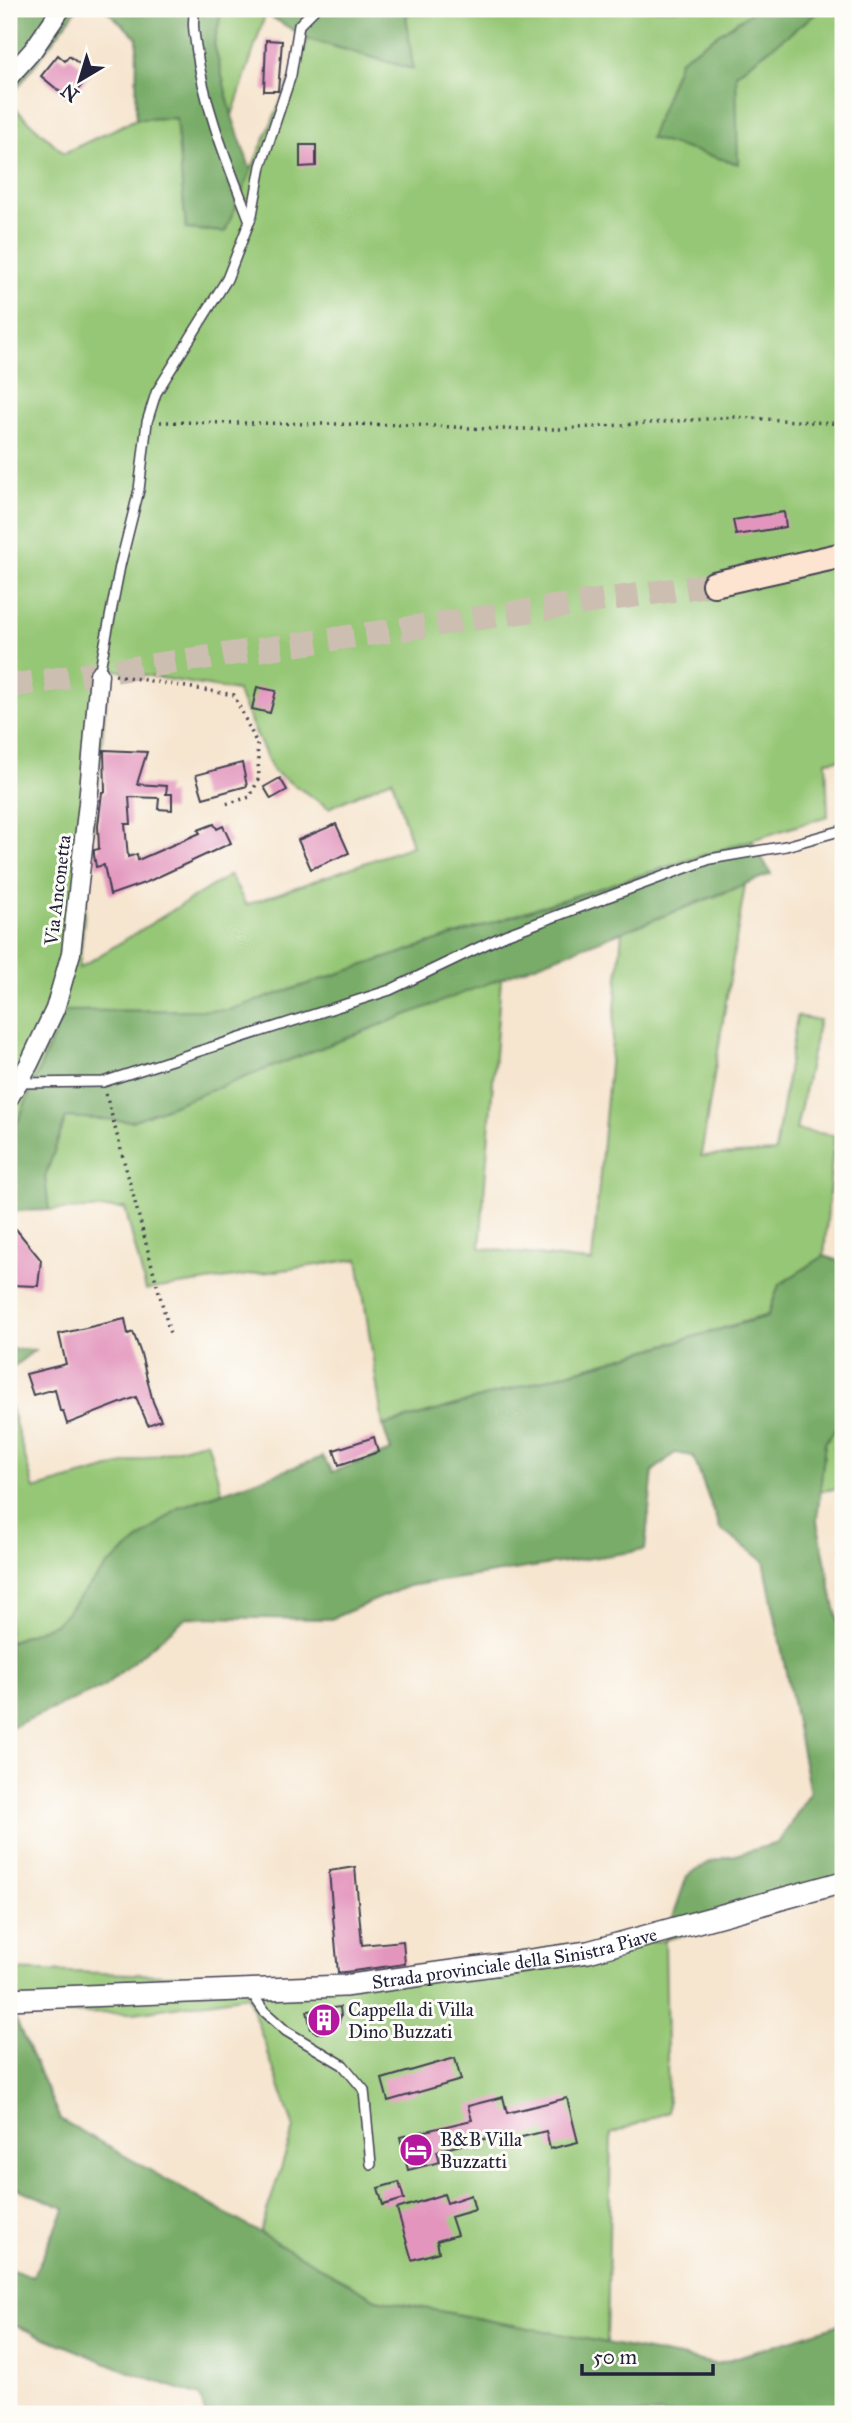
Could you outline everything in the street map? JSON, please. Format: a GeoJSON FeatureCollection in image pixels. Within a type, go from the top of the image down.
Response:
{"type":"FeatureCollection","features":[{"type":"Feature","properties":{"kind":"main road"},"geometry":{"type":"LineString","coordinates":[[714,584],[843,555]]}},
{"type":"Feature","properties":{"kind":"street"},"geometry":{"type":"LineString","coordinates":[[9,76],[33,50],[61,9]]}},
{"type":"Feature","properties":{"kind":"street","name":"Via Anconetta"},"geometry":{"type":"LineString","coordinates":[[14,1091],[54,1009],[71,953],[99,674]]}},
{"type":"Feature","properties":{"kind":"street","name":"Strada provinciale della Sinistra Piave"},"geometry":{"type":"LineString","coordinates":[[9,1999],[344,1986],[588,1952],[843,1882]]}},
{"type":"Feature","properties":{"kind":"lane"},"geometry":{"type":"LineString","coordinates":[[195,9],[192,19],[201,79],[223,152],[250,220]]}},
{"type":"Feature","properties":{"kind":"lane"},"geometry":{"type":"LineString","coordinates":[[99,674],[120,566],[139,490],[147,422],[156,393],[227,279],[250,220],[261,166],[291,75],[299,25],[315,9]]}},
{"type":"Feature","properties":{"kind":"lane"},"geometry":{"type":"LineString","coordinates":[[14,1091],[103,1082],[390,990],[505,935],[710,859],[786,846],[843,830]]}},
{"type":"Feature","properties":{"kind":"lane"},"geometry":{"type":"LineString","coordinates":[[250,1991],[264,2011],[286,2031],[344,2065],[364,2090],[371,2164]]}},
{"type":"Feature","properties":{"kind":"path"},"geometry":{"type":"LineString","coordinates":[[147,422],[563,429],[735,417],[843,424]]}},
{"type":"Feature","properties":{"kind":"path"},"geometry":{"type":"LineString","coordinates":[[99,674],[126,676],[234,695],[257,744],[259,778],[250,797],[222,805]]}},
{"type":"Feature","properties":{"kind":"path"},"geometry":{"type":"LineString","coordinates":[[103,1082],[171,1337]]}},
{"type":"Feature","properties":{"kind":"path"},"geometry":{"type":"LineString","coordinates":[[843,1492],[837,1550],[843,1583]]}},
{"type":"Feature","properties":{"kind":"green space"},"geometry":{"type":"Polygon","coordinates":[[[9,9],[77,9],[9,99],[9,9]]]}},
{"type":"Feature","properties":{"kind":"green space"},"geometry":{"type":"Polygon","coordinates":[[[105,9],[222,9],[214,44],[232,116],[251,171],[225,232],[186,229],[176,118],[136,119],[137,38],[105,9]]]}},
{"type":"Feature","properties":{"kind":"green space"},"geometry":{"type":"Polygon","coordinates":[[[222,9],[267,9],[232,116],[214,44],[222,9]]]}},
{"type":"Feature","properties":{"kind":"green space"},"geometry":{"type":"Polygon","coordinates":[[[267,9],[613,11],[406,14],[413,69],[308,39],[265,13],[267,9]]]}},
{"type":"Feature","properties":{"kind":"green space"},"geometry":{"type":"Polygon","coordinates":[[[756,9],[680,60],[651,138],[737,163],[736,74],[822,9],[843,9],[843,759],[826,761],[828,816],[540,907],[229,1010],[65,1011],[9,1143],[9,103],[64,153],[136,119],[176,118],[186,229],[224,232],[308,39],[413,69],[406,14],[756,9]],[[109,669],[79,968],[230,875],[246,905],[412,846],[392,779],[329,808],[273,771],[237,691],[109,669]]]}},
{"type":"Feature","properties":{"kind":"green space"},"geometry":{"type":"Polygon","coordinates":[[[756,9],[822,9],[736,74],[738,164],[650,138],[680,60],[756,9]]]}},
{"type":"Feature","properties":{"kind":"green space"},"geometry":{"type":"Polygon","coordinates":[[[752,840],[771,874],[132,1121],[66,1117],[45,1177],[49,1210],[11,1211],[9,1143],[64,1011],[229,1010],[752,840]]]}},
{"type":"Feature","properties":{"kind":"green space"},"geometry":{"type":"Polygon","coordinates":[[[745,885],[701,1156],[775,1152],[797,1016],[819,1020],[796,1130],[834,1135],[824,1256],[779,1285],[768,1315],[383,1426],[358,1259],[146,1290],[125,1208],[49,1210],[45,1177],[66,1117],[132,1121],[501,978],[480,1248],[592,1262],[622,932],[745,885]]]}},
{"type":"Feature","properties":{"kind":"green space"},"geometry":{"type":"Polygon","coordinates":[[[824,1256],[843,1262],[843,1420],[825,1442],[817,1521],[843,1647],[843,1889],[665,1940],[687,1876],[710,1862],[778,1843],[810,1793],[764,1561],[720,1529],[693,1456],[675,1453],[653,1471],[645,1550],[408,1586],[331,1619],[187,1617],[103,1687],[9,1728],[9,1642],[57,1623],[107,1566],[178,1508],[323,1457],[332,1472],[391,1451],[383,1426],[768,1316],[779,1285],[824,1256]]]}},
{"type":"Feature","properties":{"kind":"green space"},"geometry":{"type":"Polygon","coordinates":[[[9,1349],[35,1350],[9,1370],[9,1349]]]}},
{"type":"Feature","properties":{"kind":"green space"},"geometry":{"type":"Polygon","coordinates":[[[9,1401],[34,1489],[207,1441],[222,1492],[178,1508],[107,1566],[57,1623],[9,1642],[9,1401]]]}},
{"type":"Feature","properties":{"kind":"green space"},"geometry":{"type":"Polygon","coordinates":[[[843,1420],[843,1488],[820,1491],[825,1442],[843,1420]]]}},
{"type":"Feature","properties":{"kind":"green space"},"geometry":{"type":"Polygon","coordinates":[[[665,1940],[668,2112],[611,2134],[607,2343],[376,2299],[260,2233],[294,2128],[248,1996],[134,2013],[9,2014],[9,1970],[258,1978],[249,1995],[665,1940]]]}},
{"type":"Feature","properties":{"kind":"green space"},"geometry":{"type":"Polygon","coordinates":[[[9,2014],[13,2014],[60,2119],[376,2299],[716,2364],[843,2323],[843,2414],[205,2414],[200,2396],[132,2373],[9,2323],[9,2269],[33,2277],[65,2208],[9,2185],[9,2014]]]}},
{"type":"Feature","properties":{"kind":"building"},"geometry":{"type":"Polygon","coordinates":[[[266,40],[282,41],[278,91],[264,91],[266,40]]]}},
{"type":"Feature","properties":{"kind":"building"},"geometry":{"type":"Polygon","coordinates":[[[58,55],[65,61],[69,56],[91,73],[70,100],[41,76],[58,55]]]}},
{"type":"Feature","properties":{"kind":"building"},"geometry":{"type":"Polygon","coordinates":[[[300,145],[316,145],[316,166],[300,167],[300,145]]]}},
{"type":"Feature","properties":{"kind":"building"},"geometry":{"type":"Polygon","coordinates":[[[784,512],[786,527],[736,535],[733,520],[784,512]]]}},
{"type":"Feature","properties":{"kind":"building"},"geometry":{"type":"Polygon","coordinates":[[[257,687],[276,691],[270,713],[252,709],[257,687]]]}},
{"type":"Feature","properties":{"kind":"building"},"geometry":{"type":"Polygon","coordinates":[[[104,750],[147,752],[137,784],[167,786],[166,794],[172,794],[172,810],[158,809],[159,798],[129,797],[131,824],[125,824],[128,857],[137,854],[138,860],[200,833],[198,830],[214,824],[217,829],[223,826],[231,843],[147,882],[110,895],[104,865],[96,867],[94,855],[94,850],[99,849],[98,826],[102,792],[105,792],[104,750]]]}},
{"type":"Feature","properties":{"kind":"building"},"geometry":{"type":"Polygon","coordinates":[[[242,763],[247,786],[203,798],[196,775],[242,763]]]}},
{"type":"Feature","properties":{"kind":"building"},"geometry":{"type":"Polygon","coordinates":[[[280,778],[287,790],[271,799],[264,787],[280,778]]]}},
{"type":"Feature","properties":{"kind":"building"},"geometry":{"type":"Polygon","coordinates":[[[336,824],[349,853],[311,869],[298,840],[336,824]]]}},
{"type":"Feature","properties":{"kind":"building"},"geometry":{"type":"Polygon","coordinates":[[[16,1229],[41,1260],[38,1286],[9,1285],[9,1235],[16,1229]]]}},
{"type":"Feature","properties":{"kind":"building"},"geometry":{"type":"Polygon","coordinates":[[[125,1319],[128,1334],[133,1332],[141,1354],[153,1402],[161,1420],[148,1425],[136,1397],[67,1424],[63,1411],[60,1411],[55,1389],[33,1395],[26,1374],[66,1364],[59,1334],[125,1319]]]}},
{"type":"Feature","properties":{"kind":"building"},"geometry":{"type":"Polygon","coordinates":[[[374,1437],[378,1452],[339,1465],[334,1450],[374,1437]]]}},
{"type":"Feature","properties":{"kind":"building"},"geometry":{"type":"Polygon","coordinates":[[[355,1867],[362,1945],[403,1941],[405,1964],[338,1973],[329,1871],[355,1867]]]}},
{"type":"Feature","properties":{"kind":"building","name":"Cappella di Villa Dino Buzzati"},"geometry":{"type":"Polygon","coordinates":[[[340,2007],[341,2016],[337,2027],[325,2033],[317,2033],[311,2029],[307,2011],[340,2007]]]}},
{"type":"Feature","properties":{"kind":"building"},"geometry":{"type":"Polygon","coordinates":[[[455,2058],[461,2080],[388,2101],[382,2079],[455,2058]]]}},
{"type":"Feature","properties":{"kind":"building"},"geometry":{"type":"Polygon","coordinates":[[[503,2097],[507,2113],[567,2098],[578,2142],[550,2149],[546,2131],[506,2141],[504,2134],[437,2151],[440,2162],[408,2170],[400,2137],[472,2120],[468,2106],[503,2097]]]}},
{"type":"Feature","properties":{"kind":"building"},"geometry":{"type":"Polygon","coordinates":[[[399,2182],[404,2199],[383,2205],[378,2188],[399,2182]]]}},
{"type":"Feature","properties":{"kind":"building"},"geometry":{"type":"Polygon","coordinates":[[[444,2194],[447,2203],[471,2195],[475,2210],[451,2217],[457,2235],[437,2241],[439,2252],[412,2260],[397,2209],[444,2194]]]}},
{"type":"Feature","properties":{"kind":"tunnel"},"geometry":{"type":"LineString","coordinates":[[9,686],[714,584]]}},
{"type":"Feature","properties":{"kind":"place","name":"Cappella di Villa Dino Buzzati"},"geometry":{"type":"Point","coordinates":[324,2020]}},
{"type":"Feature","properties":{"kind":"place","name":"B&B Villa Buzzatti"},"geometry":{"type":"Point","coordinates":[416,2150]}}]}
